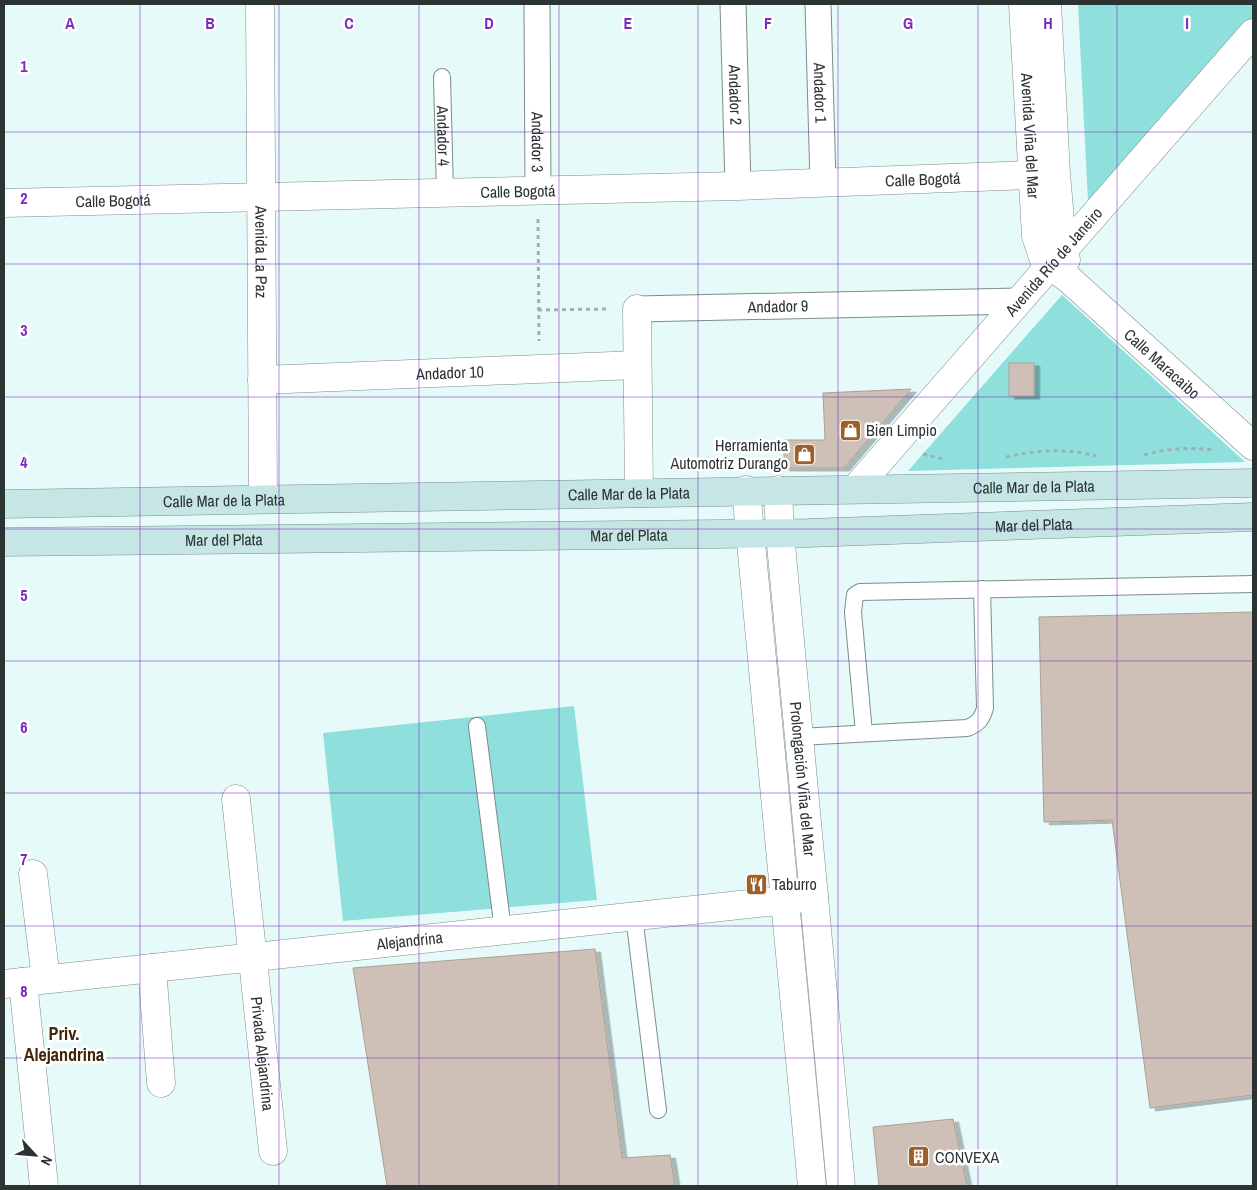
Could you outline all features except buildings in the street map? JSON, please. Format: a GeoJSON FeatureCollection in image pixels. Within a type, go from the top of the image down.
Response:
{"type":"FeatureCollection","features":[{"type":"Feature","properties":{"kind":"main road","name":"Calle Mar de la Plata"},"geometry":{"type":"LineString","coordinates":[[4,504],[746,490],[1253,483]]}},
{"type":"Feature","properties":{"kind":"main road","name":"Mar del Plata"},"geometry":{"type":"LineString","coordinates":[[4,542],[780,534],[1253,517]]}},
{"type":"Feature","properties":{"kind":"street","name":"Avenida La Paz"},"geometry":{"type":"LineString","coordinates":[[260,4],[263,499]]}},
{"type":"Feature","properties":{"kind":"street","name":"Andador 3"},"geometry":{"type":"LineString","coordinates":[[538,4],[538,191]]}},
{"type":"Feature","properties":{"kind":"street","name":"Andador 2"},"geometry":{"type":"LineString","coordinates":[[733,4],[738,186]]}},
{"type":"Feature","properties":{"kind":"street","name":"Andador 1"},"geometry":{"type":"LineString","coordinates":[[818,4],[823,183]]}},
{"type":"Feature","properties":{"kind":"street","name":"Avenida Viña del Mar"},"geometry":{"type":"LineString","coordinates":[[1023,4],[1032,175],[1038,247],[1056,258]]}},
{"type":"Feature","properties":{"kind":"street","name":"Avenida Viña del Mar"},"geometry":{"type":"LineString","coordinates":[[1047,4],[1056,174],[1056,258]]}},
{"type":"Feature","properties":{"kind":"street","name":"Avenida Río de Janeiro"},"geometry":{"type":"LineString","coordinates":[[855,489],[1253,33]]}},
{"type":"Feature","properties":{"kind":"street","name":"Calle Bogotá"},"geometry":{"type":"LineString","coordinates":[[4,203],[738,186],[1032,175]]}},
{"type":"Feature","properties":{"kind":"street","name":"Calle Maracaibo"},"geometry":{"type":"LineString","coordinates":[[1056,258],[1071,282],[1253,446]]}},
{"type":"Feature","properties":{"kind":"street","name":"Andador 9"},"geometry":{"type":"LineString","coordinates":[[636,309],[1019,301]]}},
{"type":"Feature","properties":{"kind":"street"},"geometry":{"type":"LineString","coordinates":[[636,309],[639,493]]}},
{"type":"Feature","properties":{"kind":"street","name":"Andador 10"},"geometry":{"type":"LineString","coordinates":[[262,380],[638,365]]}},
{"type":"Feature","properties":{"kind":"street","name":"Prolongación Viña del Mar"},"geometry":{"type":"LineString","coordinates":[[746,490],[812,1186]]}},
{"type":"Feature","properties":{"kind":"street","name":"Prolongación Viña del Mar"},"geometry":{"type":"LineString","coordinates":[[778,490],[780,534],[841,1186]]}},
{"type":"Feature","properties":{"kind":"street","name":"Privada Alejandrina"},"geometry":{"type":"LineString","coordinates":[[236,799],[273,1151]]}},
{"type":"Feature","properties":{"kind":"street"},"geometry":{"type":"LineString","coordinates":[[33,874],[24,982],[44,1186]]}},
{"type":"Feature","properties":{"kind":"street","name":"Alejandrina"},"geometry":{"type":"LineString","coordinates":[[24,982],[814,897]]}},
{"type":"Feature","properties":{"kind":"street"},"geometry":{"type":"LineString","coordinates":[[152,968],[161,1084]]}},
{"type":"Feature","properties":{"kind":"lane","name":"Andador 4"},"geometry":{"type":"LineString","coordinates":[[442,77],[445,193]]}},
{"type":"Feature","properties":{"kind":"lane"},"geometry":{"type":"LineString","coordinates":[[864,733],[853,612],[855,595],[860,592],[1253,584]]}},
{"type":"Feature","properties":{"kind":"lane"},"geometry":{"type":"LineString","coordinates":[[799,737],[967,728],[977,724],[983,717],[985,708],[982,590]]}},
{"type":"Feature","properties":{"kind":"lane"},"geometry":{"type":"LineString","coordinates":[[477,726],[503,930]]}},
{"type":"Feature","properties":{"kind":"lane"},"geometry":{"type":"LineString","coordinates":[[634,916],[658,1110]]}},
{"type":"Feature","properties":{"kind":"path","name":"Andador 3"},"geometry":{"type":"LineString","coordinates":[[538,191],[539,369]]}},
{"type":"Feature","properties":{"kind":"path"},"geometry":{"type":"LineString","coordinates":[[538,310],[636,309]]}},
{"type":"Feature","properties":{"kind":"path"},"geometry":{"type":"LineString","coordinates":[[1138,457],[1167,449],[1192,447],[1216,450]]}},
{"type":"Feature","properties":{"kind":"path"},"geometry":{"type":"LineString","coordinates":[[1000,458],[1038,451],[1074,450],[1099,457]]}},
{"type":"Feature","properties":{"kind":"path"},"geometry":{"type":"LineString","coordinates":[[923,454],[946,459]]}},
{"type":"Feature","properties":{"kind":"shaded area"},"geometry":{"type":"Polygon","coordinates":[[[1078,4],[1253,4],[1253,20],[1088,201],[1078,4]]]}},
{"type":"Feature","properties":{"kind":"shaded area"},"geometry":{"type":"Polygon","coordinates":[[[1062,295],[1245,462],[908,471],[1062,295]]]}},
{"type":"Feature","properties":{"kind":"shaded area"},"geometry":{"type":"Polygon","coordinates":[[[574,706],[597,900],[343,921],[323,733],[574,706]]]}},
{"type":"Feature","properties":{"kind":"place","name":"Bien Limpio"},"geometry":{"type":"Point","coordinates":[850,430]}},
{"type":"Feature","properties":{"kind":"place","name":"Herramienta Automotriz Durango"},"geometry":{"type":"Point","coordinates":[804,454]}},
{"type":"Feature","properties":{"kind":"place","name":"Taburro"},"geometry":{"type":"Point","coordinates":[756,884]}},
{"type":"Feature","properties":{"kind":"place","name":"CONVEXA"},"geometry":{"type":"Point","coordinates":[919,1157]}},
{"type":"Feature","properties":{"kind":"district","name":"Priv. Alejandrina"},"geometry":{"type":"Point","coordinates":[64,1044]}}]}
